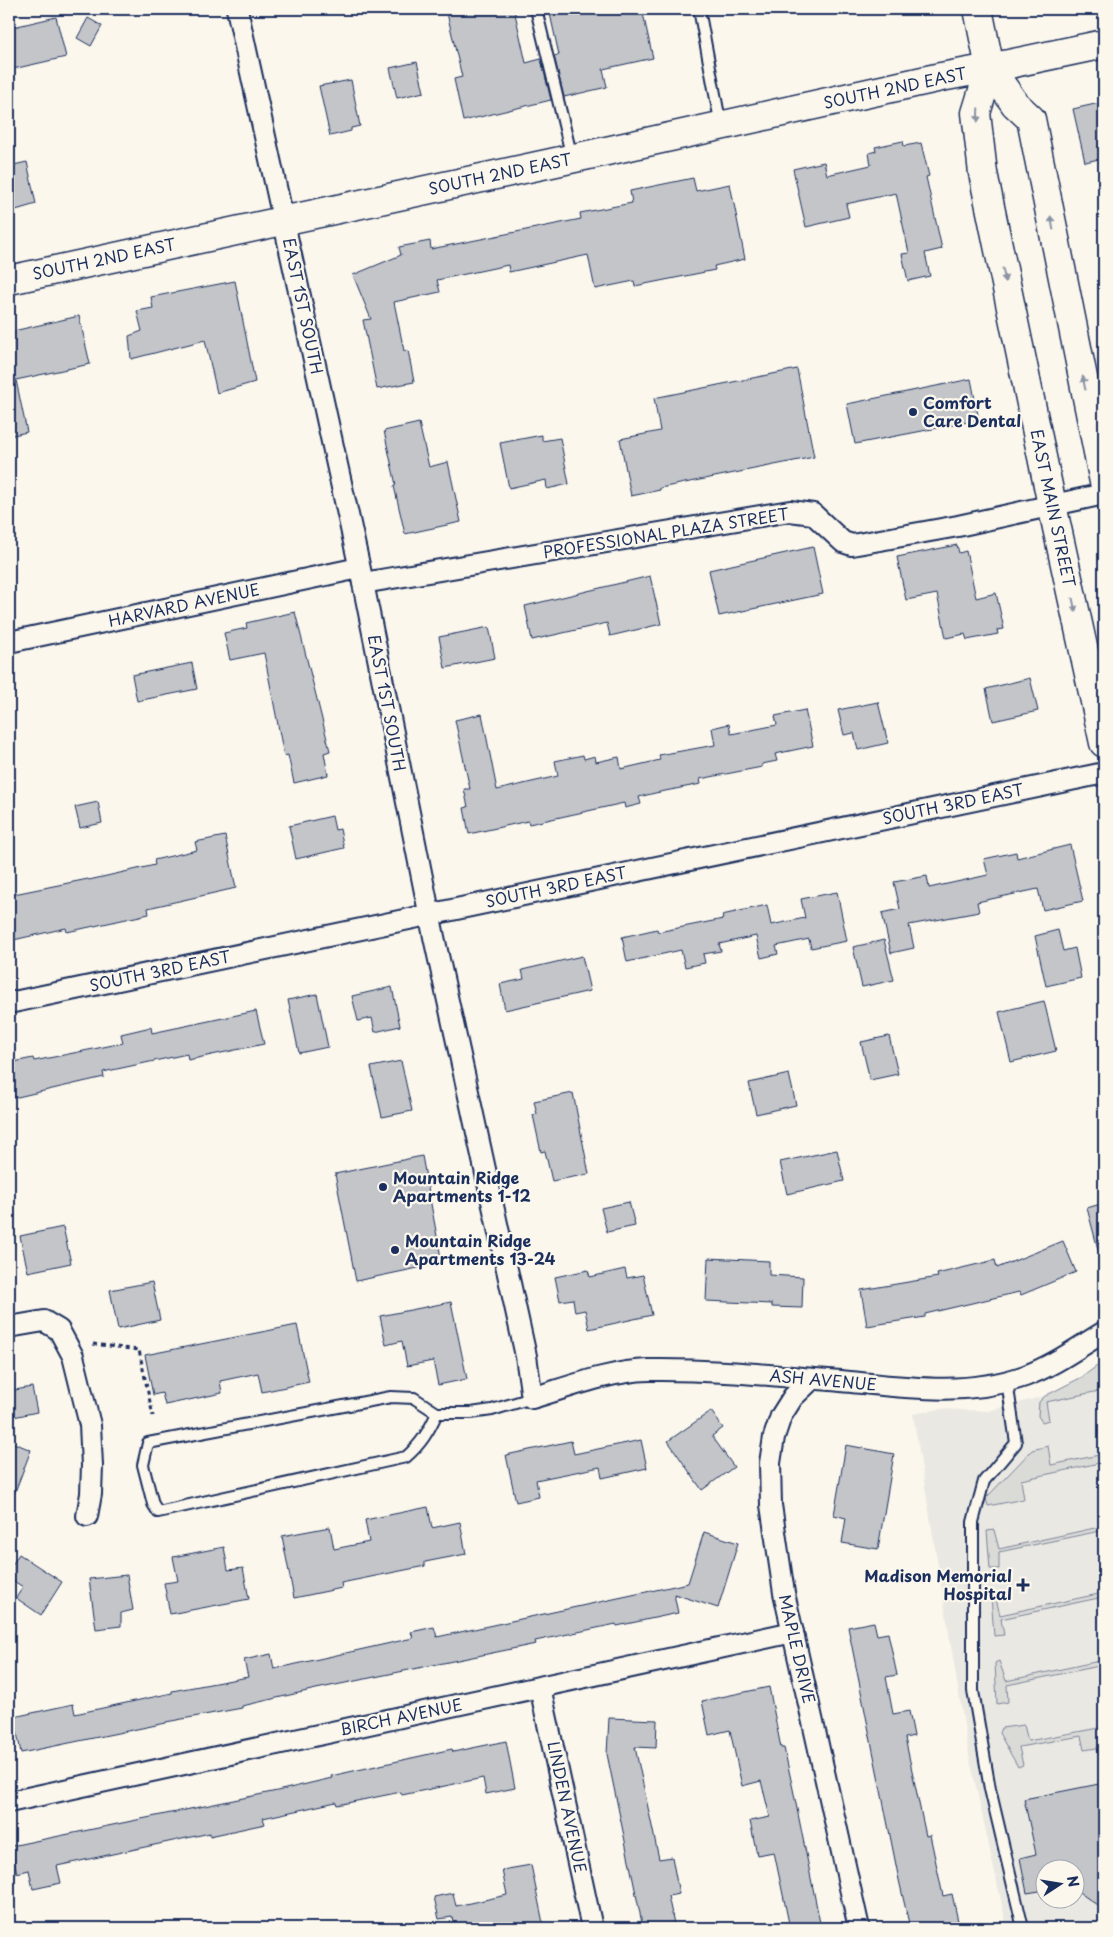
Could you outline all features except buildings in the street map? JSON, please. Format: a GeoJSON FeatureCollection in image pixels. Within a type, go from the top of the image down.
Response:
{"type":"FeatureCollection","features":[{"type":"Feature","properties":{"kind":"main road","name":"EAST MAIN STREET"},"geometry":{"type":"LineString","coordinates":[[978,9],[990,68],[1015,104],[1031,119],[1104,482]]}},
{"type":"Feature","properties":{"kind":"main road","name":"SOUTH 2ND EAST"},"geometry":{"type":"LineString","coordinates":[[9,280],[572,159],[932,79],[1104,44]]}},
{"type":"Feature","properties":{"kind":"main road","name":"EAST MAIN STREET"},"geometry":{"type":"LineString","coordinates":[[990,68],[976,113],[983,173],[1104,743]]}},
{"type":"Feature","properties":{"kind":"street","name":"EAST 1ST SOUTH"},"geometry":{"type":"LineString","coordinates":[[237,9],[361,575],[429,913],[526,1356],[532,1398]]}},
{"type":"Feature","properties":{"kind":"street","name":"PROFESSIONAL PLAZA STREET"},"geometry":{"type":"LineString","coordinates":[[361,575],[790,511],[813,514],[843,542],[852,545],[958,526],[1104,494]]}},
{"type":"Feature","properties":{"kind":"street","name":"HARVARD AVENUE"},"geometry":{"type":"LineString","coordinates":[[9,642],[361,575]]}},
{"type":"Feature","properties":{"kind":"street","name":"SOUTH 3RD EAST"},"geometry":{"type":"LineString","coordinates":[[9,1003],[429,913],[1104,773]]}},
{"type":"Feature","properties":{"kind":"street"},"geometry":{"type":"LineString","coordinates":[[9,1327],[44,1321],[60,1330],[73,1356],[90,1424],[92,1465],[87,1516]]}},
{"type":"Feature","properties":{"kind":"street","name":"ASH AVENUE"},"geometry":{"type":"LineString","coordinates":[[532,1398],[612,1375],[647,1370],[740,1372],[930,1390],[962,1389],[1025,1376],[1104,1332]]}},
{"type":"Feature","properties":{"kind":"street","name":"MAPLE DRIVE"},"geometry":{"type":"LineString","coordinates":[[812,1379],[793,1397],[781,1416],[774,1437],[770,1463],[771,1505],[784,1593],[860,1928]]}},
{"type":"Feature","properties":{"kind":"street","name":"BIRCH AVENUE"},"geometry":{"type":"LineString","coordinates":[[9,1802],[793,1632]]}},
{"type":"Feature","properties":{"kind":"street","name":"LINDEN AVENUE"},"geometry":{"type":"LineString","coordinates":[[540,1687],[592,1928]]}},
{"type":"Feature","properties":{"kind":"lane"},"geometry":{"type":"LineString","coordinates":[[536,9],[572,159]]}},
{"type":"Feature","properties":{"kind":"lane"},"geometry":{"type":"LineString","coordinates":[[699,9],[721,126]]}},
{"type":"Feature","properties":{"kind":"lane"},"geometry":{"type":"LineString","coordinates":[[1007,1381],[1016,1443],[984,1481],[973,1522],[973,1691],[990,1789],[1023,1928]]}},
{"type":"Feature","properties":{"kind":"lane"},"geometry":{"type":"LineString","coordinates":[[436,1413],[428,1434],[419,1446],[406,1457],[158,1512],[152,1504],[143,1465],[148,1443],[391,1397],[414,1398],[436,1413],[471,1413],[492,1410],[532,1398]]}},
{"type":"Feature","properties":{"kind":"path"},"geometry":{"type":"LineString","coordinates":[[994,426],[1015,421]]}},
{"type":"Feature","properties":{"kind":"path"},"geometry":{"type":"LineString","coordinates":[[93,1344],[139,1350],[154,1416]]}},
{"type":"Feature","properties":{"kind":"shaded area","name":"Madison Memorial Hospital"},"geometry":{"type":"Polygon","coordinates":[[[1104,1361],[1104,1928],[1007,1928],[969,1755],[913,1414],[940,1409],[988,1411],[1045,1396],[1082,1377],[1104,1361]]]}},
{"type":"Feature","properties":{"kind":"shaded area"},"geometry":{"type":"Polygon","coordinates":[[[1104,1361],[1104,1390],[1046,1402],[1049,1420],[1042,1422],[1038,1416],[1039,1402],[1045,1396],[1082,1377],[1104,1361]]]}},
{"type":"Feature","properties":{"kind":"shaded area"},"geometry":{"type":"Polygon","coordinates":[[[1048,1446],[1051,1465],[1104,1454],[1104,1462],[1021,1480],[1024,1499],[988,1506],[986,1498],[1032,1450],[1048,1446]]]}},
{"type":"Feature","properties":{"kind":"shaded area"},"geometry":{"type":"Polygon","coordinates":[[[1104,1526],[1104,1541],[1100,1531],[999,1552],[999,1569],[990,1569],[987,1531],[994,1530],[999,1549],[1104,1526]]]}},
{"type":"Feature","properties":{"kind":"shaded area"},"geometry":{"type":"Polygon","coordinates":[[[1104,1573],[1104,1602],[1103,1597],[1001,1619],[1004,1635],[994,1636],[991,1596],[995,1595],[1000,1615],[1103,1593],[1100,1574],[1104,1573]]]}},
{"type":"Feature","properties":{"kind":"shaded area"},"geometry":{"type":"Polygon","coordinates":[[[1104,1660],[1104,1665],[1007,1685],[1008,1702],[997,1704],[995,1663],[999,1661],[1006,1681],[1104,1660]]]}},
{"type":"Feature","properties":{"kind":"shaded area"},"geometry":{"type":"Polygon","coordinates":[[[1024,1725],[1028,1741],[1104,1727],[1104,1741],[1100,1742],[1104,1760],[1104,1782],[1097,1748],[1084,1750],[1081,1736],[1019,1747],[1023,1765],[1018,1767],[999,1733],[1001,1728],[1024,1725]]]}},
{"type":"Feature","properties":{"kind":"place","name":"Comfort Care Dental"},"geometry":{"type":"Point","coordinates":[913,412]}},
{"type":"Feature","properties":{"kind":"place","name":"Mountain Ridge Apartments 1-12"},"geometry":{"type":"Point","coordinates":[383,1187]}},
{"type":"Feature","properties":{"kind":"place","name":"Mountain Ridge Apartments 13-24"},"geometry":{"type":"Point","coordinates":[395,1250]}},
{"type":"Feature","properties":{"kind":"place","name":"Madison Memorial Hospital"},"geometry":{"type":"Point","coordinates":[1023,1585]}}]}
